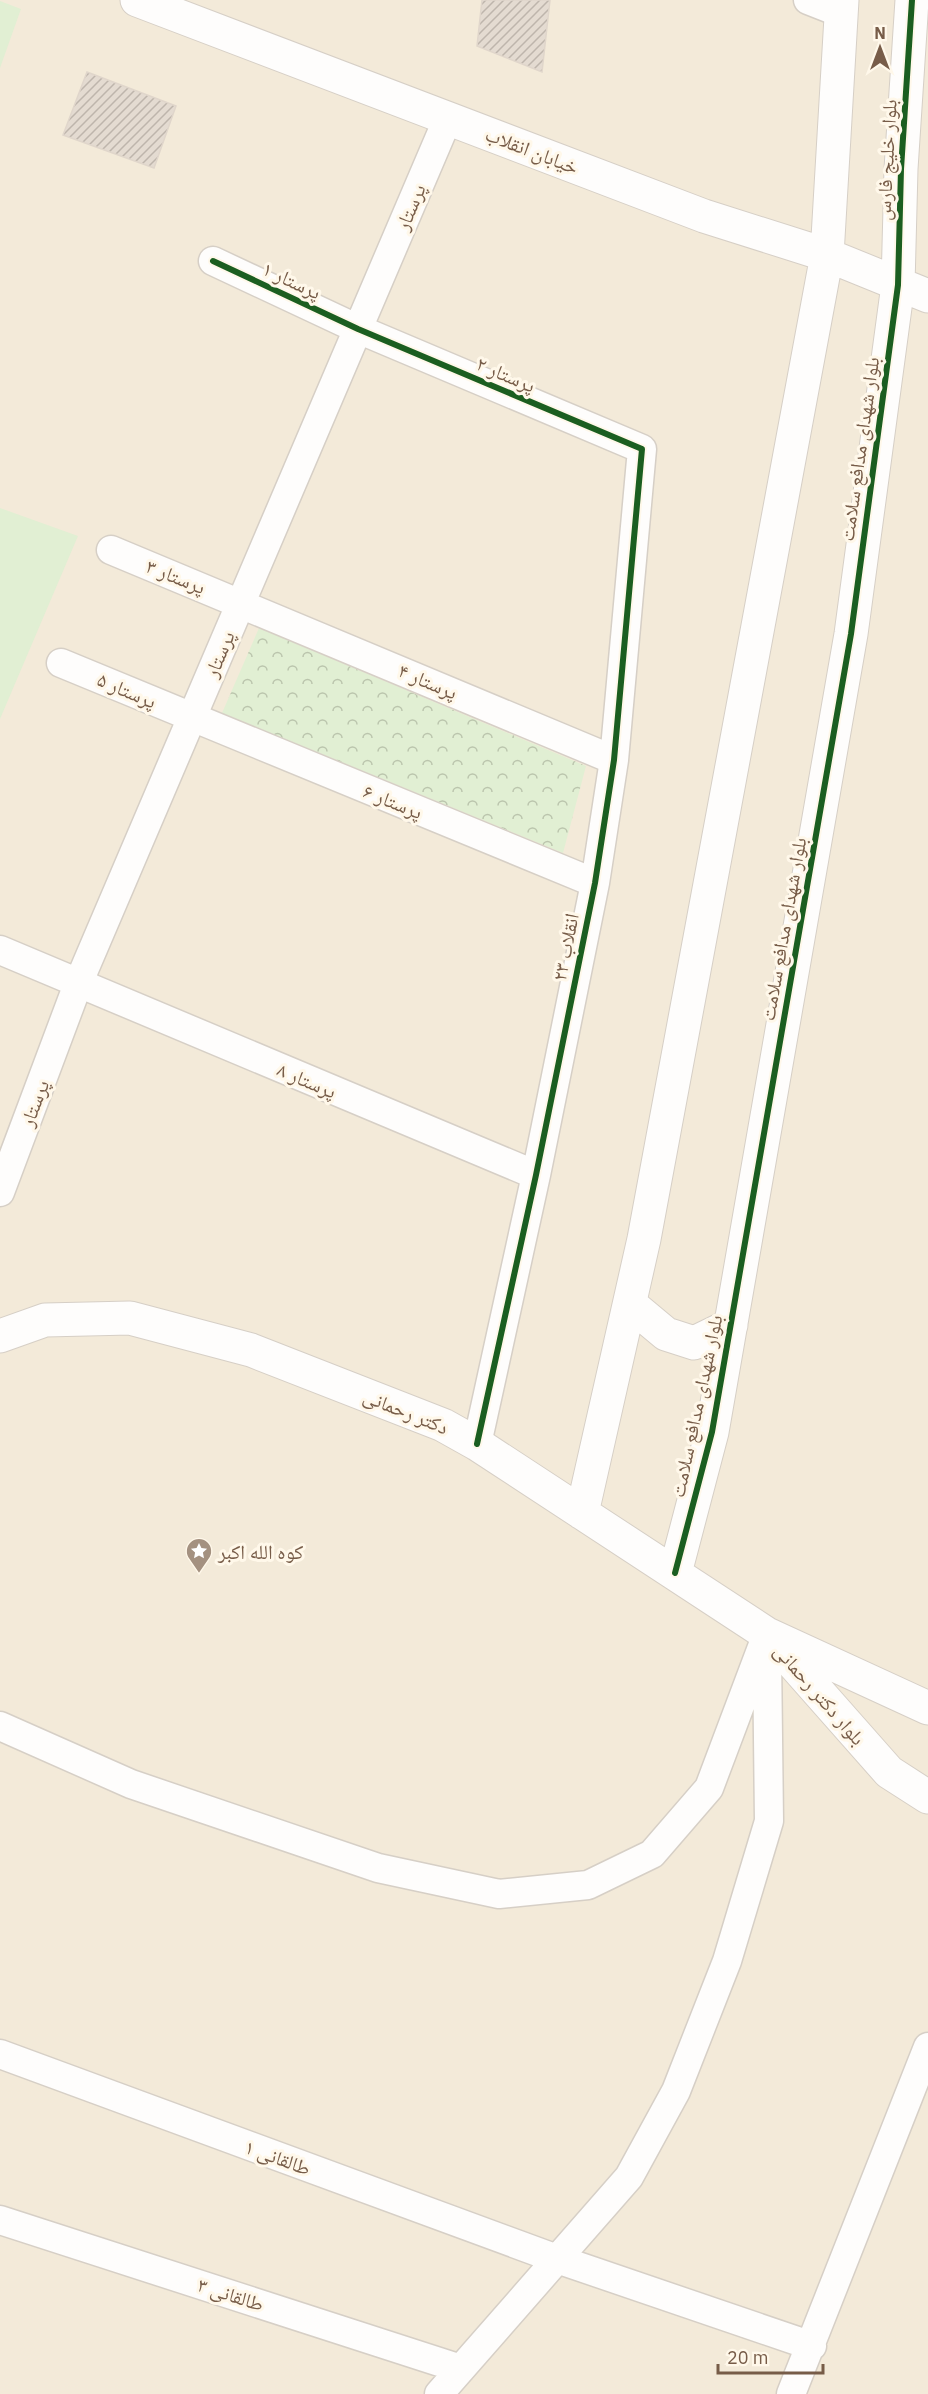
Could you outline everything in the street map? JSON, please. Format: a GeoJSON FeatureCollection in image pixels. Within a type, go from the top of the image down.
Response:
{"type":"FeatureCollection","features":[{"type":"Feature","properties":{"kind":"street","name":"خیابان انقلاب"},"geometry":{"type":"LineString","coordinates":[[136,0],[704,216],[827,255],[913,290]]}},
{"type":"Feature","properties":{"kind":"street"},"geometry":{"type":"LineString","coordinates":[[582,1513],[644,1239],[827,255],[841,6],[808,0]]}},
{"type":"Feature","properties":{"kind":"street","name":"بلوار خلیج فارس"},"geometry":{"type":"LineString","coordinates":[[912,0],[901,169],[913,290]]}},
{"type":"Feature","properties":{"kind":"street","name":"پرستار"},"geometry":{"type":"LineString","coordinates":[[0,1192],[78,984],[448,118]]}},
{"type":"Feature","properties":{"kind":"street","name":"پرستار ۱"},"geometry":{"type":"LineString","coordinates":[[213,261],[358,329]]}},
{"type":"Feature","properties":{"kind":"street","name":"بلوار شهدای مدافع سلامت"},"geometry":{"type":"LineString","coordinates":[[675,1573],[712,1432],[913,290]]}},
{"type":"Feature","properties":{"kind":"street","name":"پرستار ۲"},"geometry":{"type":"LineString","coordinates":[[358,329],[642,449]]}},
{"type":"Feature","properties":{"kind":"street","name":"انقلاب ۲۳"},"geometry":{"type":"LineString","coordinates":[[477,1444],[536,1175],[595,883],[614,760],[642,449]]}},
{"type":"Feature","properties":{"kind":"street","name":"پرستار ۳"},"geometry":{"type":"LineString","coordinates":[[111,550],[241,603]]}},
{"type":"Feature","properties":{"kind":"street","name":"پرستار ۴"},"geometry":{"type":"LineString","coordinates":[[241,603],[614,760]]}},
{"type":"Feature","properties":{"kind":"street","name":"پرستار ۵"},"geometry":{"type":"LineString","coordinates":[[61,663],[192,718]]}},
{"type":"Feature","properties":{"kind":"street","name":"پرستار ۶"},"geometry":{"type":"LineString","coordinates":[[192,718],[595,883]]}},
{"type":"Feature","properties":{"kind":"street","name":"پرستار ۸"},"geometry":{"type":"LineString","coordinates":[[0,950],[536,1175]]}},
{"type":"Feature","properties":{"kind":"street"},"geometry":{"type":"LineString","coordinates":[[630,1304],[666,1334],[694,1343],[731,1325]]}},
{"type":"Feature","properties":{"kind":"street","name":"دکتر رحمانی"},"geometry":{"type":"LineString","coordinates":[[0,1336],[45,1320],[130,1318],[251,1350],[443,1425],[477,1444],[767,1634]]}},
{"type":"Feature","properties":{"kind":"street"},"geometry":{"type":"LineString","coordinates":[[0,1726],[131,1784],[378,1868],[499,1894],[588,1885],[652,1854],[709,1788],[767,1634]]}},
{"type":"Feature","properties":{"kind":"street"},"geometry":{"type":"LineString","coordinates":[[439,2394],[629,2177],[676,2091],[727,1961],[769,1821],[767,1634]]}},
{"type":"Feature","properties":{"kind":"street","name":"بلوار دکتر رحمانی"},"geometry":{"type":"LineString","coordinates":[[767,1634],[928,1708]]}},
{"type":"Feature","properties":{"kind":"street","name":"بلوار دکتر رحمانی"},"geometry":{"type":"LineString","coordinates":[[767,1634],[889,1772],[928,1797]]}},
{"type":"Feature","properties":{"kind":"street"},"geometry":{"type":"LineString","coordinates":[[791,2394],[812,2346],[928,2047]]}},
{"type":"Feature","properties":{"kind":"street","name":"طالقانی ۱"},"geometry":{"type":"LineString","coordinates":[[0,2054],[557,2259],[812,2346]]}},
{"type":"Feature","properties":{"kind":"street","name":"طالقانی ۳"},"geometry":{"type":"LineString","coordinates":[[0,2220],[461,2369]]}},
{"type":"Feature","properties":{"kind":"shaded area"},"geometry":{"type":"Polygon","coordinates":[[[0,0],[928,0],[928,2394],[0,2394],[0,0]]]}},
{"type":"Feature","properties":{"kind":"green space"},"geometry":{"type":"Polygon","coordinates":[[[0,1],[21,9],[0,68],[0,1]]]}},
{"type":"Feature","properties":{"kind":"green space"},"geometry":{"type":"Polygon","coordinates":[[[0,508],[78,536],[0,719],[0,508]]]}},
{"type":"Feature","properties":{"kind":"green space"},"geometry":{"type":"Polygon","coordinates":[[[259,628],[586,766],[563,853],[222,713],[259,628]]]}},
{"type":"Feature","properties":{"kind":"building"},"geometry":{"type":"Polygon","coordinates":[[[482,0],[550,0],[542,72],[477,46],[482,0]]]}},
{"type":"Feature","properties":{"kind":"building"},"geometry":{"type":"Polygon","coordinates":[[[87,72],[176,106],[154,168],[63,135],[87,72]]]}},
{"type":"Feature","properties":{"kind":"cycle path"},"geometry":{"type":"LineString","coordinates":[[675,1573],[712,1432],[851,634],[898,285],[901,169],[912,0]]}},
{"type":"Feature","properties":{"kind":"cycle path"},"geometry":{"type":"LineString","coordinates":[[213,261],[358,329],[642,449],[614,760],[595,883],[536,1175],[477,1444]]}},
{"type":"Feature","properties":{"kind":"place","name":"کوه الله اکبر"},"geometry":{"type":"Point","coordinates":[199,1574]}}]}
